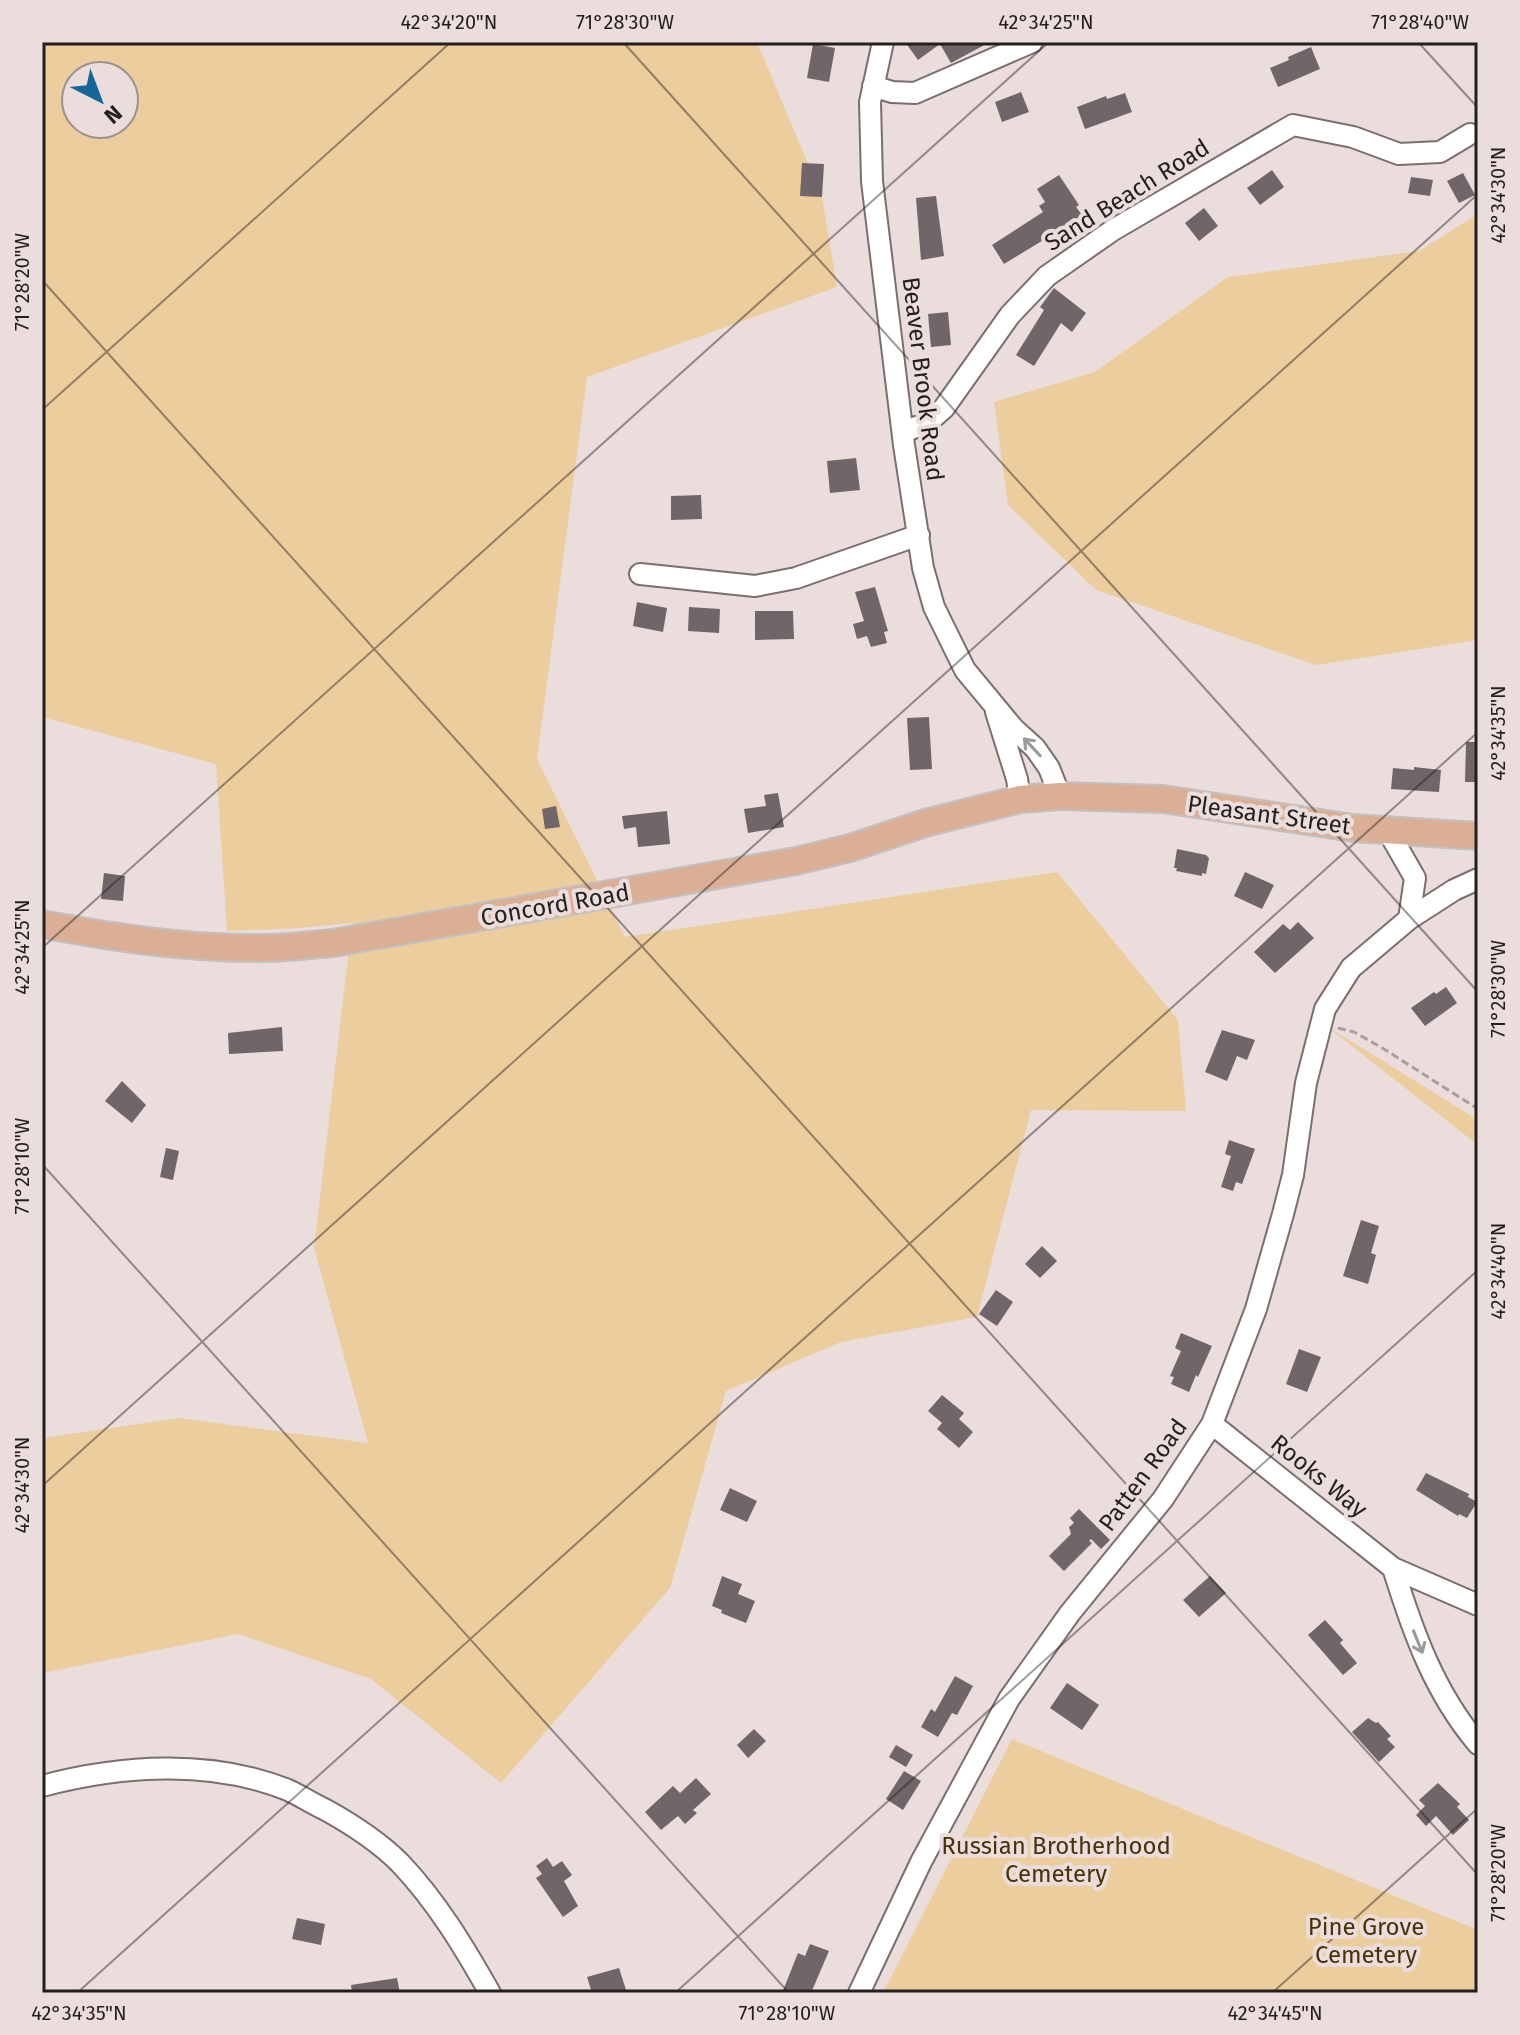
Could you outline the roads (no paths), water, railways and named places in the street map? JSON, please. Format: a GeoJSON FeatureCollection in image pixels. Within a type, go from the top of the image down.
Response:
{"type":"FeatureCollection","features":[{"type":"Feature","properties":{"kind":"main road","name":"Concord Road"},"geometry":{"type":"LineString","coordinates":[[42,924],[167,944],[266,948],[333,943],[796,861],[1020,799],[1060,796]]}},
{"type":"Feature","properties":{"kind":"main road","name":"Pleasant Street"},"geometry":{"type":"LineString","coordinates":[[1060,796],[1163,799],[1265,816],[1388,831],[1478,836]]}},
{"type":"Feature","properties":{"kind":"street","name":"Beaver Brook Road"},"geometry":{"type":"LineString","coordinates":[[883,42],[870,102],[872,181],[923,568],[934,607],[965,670],[1049,768],[1060,796]]}},
{"type":"Feature","properties":{"kind":"street"},"geometry":{"type":"LineString","coordinates":[[873,86],[892,92],[915,93],[1032,42]]}},
{"type":"Feature","properties":{"kind":"street","name":"Sand Beach Road"},"geometry":{"type":"LineString","coordinates":[[903,432],[927,423],[944,408],[1010,315],[1047,276],[1113,230],[1293,125],[1353,137],[1399,154],[1440,152],[1470,134]]}},
{"type":"Feature","properties":{"kind":"street"},"geometry":{"type":"LineString","coordinates":[[640,574],[755,586],[796,578],[919,535]]}},
{"type":"Feature","properties":{"kind":"street","name":"Beaver Brook Road"},"geometry":{"type":"LineString","coordinates":[[993,704],[1017,779],[1020,799]]}},
{"type":"Feature","properties":{"kind":"street"},"geometry":{"type":"LineString","coordinates":[[1388,831],[1415,878],[1409,919]]}},
{"type":"Feature","properties":{"kind":"street","name":"Patten Road"},"geometry":{"type":"LineString","coordinates":[[859,1993],[921,1862],[1009,1699],[1070,1613],[1163,1499],[1212,1424],[1252,1323],[1283,1214],[1293,1175],[1306,1083],[1325,1009],[1351,968],[1409,919],[1454,890],[1478,879]]}},
{"type":"Feature","properties":{"kind":"street","name":"Rooks Way"},"geometry":{"type":"LineString","coordinates":[[1212,1424],[1393,1568],[1478,1605]]}},
{"type":"Feature","properties":{"kind":"street"},"geometry":{"type":"LineString","coordinates":[[1393,1568],[1426,1663],[1449,1704],[1478,1744]]}},
{"type":"Feature","properties":{"kind":"street"},"geometry":{"type":"LineString","coordinates":[[42,1786],[126,1770],[185,1768],[240,1775],[289,1791],[376,1841],[400,1864],[440,1910],[490,1993]]}},
{"type":"Feature","properties":{"kind":"park label","name":"Russian Brotherhood Cemetery"},"geometry":{"type":"Point","coordinates":[1056,1860]}},
{"type":"Feature","properties":{"kind":"park label","name":"Pine Grove Cemetery"},"geometry":{"type":"Point","coordinates":[1366,1941]}}]}
